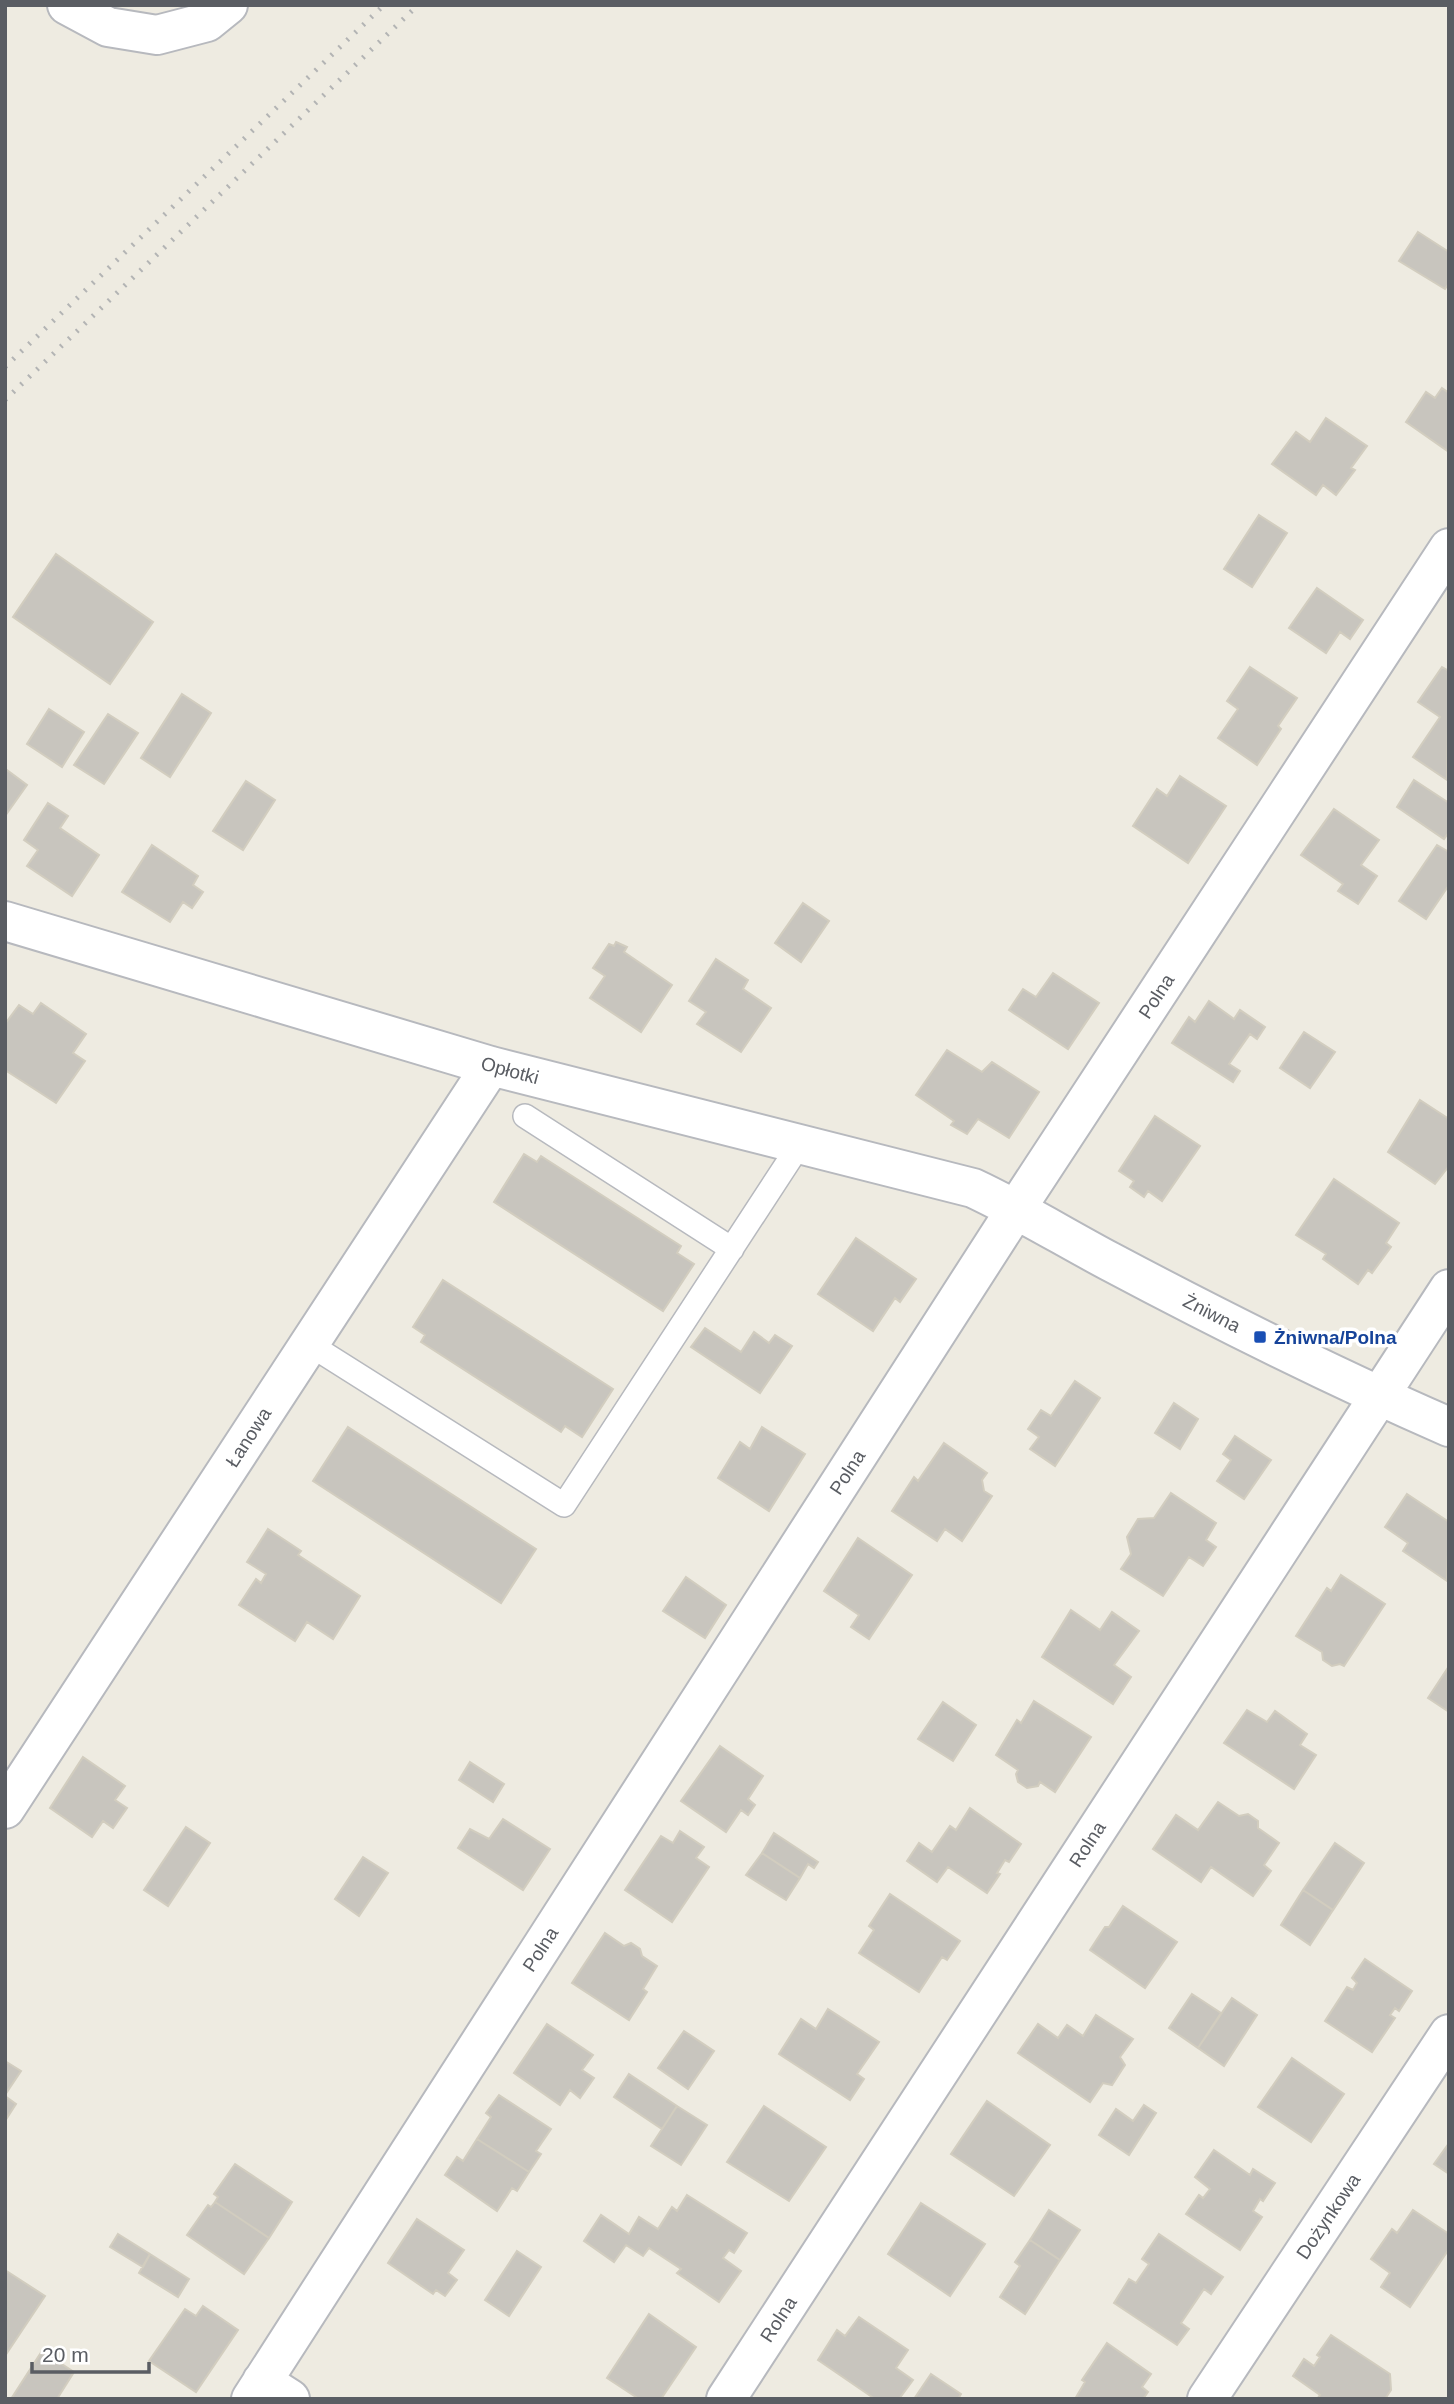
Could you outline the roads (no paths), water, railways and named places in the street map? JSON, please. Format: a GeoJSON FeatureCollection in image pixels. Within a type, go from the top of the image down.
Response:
{"type":"FeatureCollection","features":[{"type":"Feature","properties":{"kind":"street"},"geometry":{"type":"LineString","coordinates":[[68,5],[108,27],[157,34],[207,22],[228,5]]}},
{"type":"Feature","properties":{"kind":"street","name":"Polna"},"geometry":{"type":"LineString","coordinates":[[268,2393],[1016,1209],[1449,548]]}},
{"type":"Feature","properties":{"kind":"street","name":"Opłotki"},"geometry":{"type":"LineString","coordinates":[[5,921],[491,1066],[973,1188],[1016,1209]]}},
{"type":"Feature","properties":{"kind":"street","name":"Łanowa"},"geometry":{"type":"LineString","coordinates":[[5,1809],[491,1066]]}},
{"type":"Feature","properties":{"kind":"street","name":"Żniwna"},"geometry":{"type":"LineString","coordinates":[[1016,1209],[1109,1261],[1378,1396],[1449,1427]]}},
{"type":"Feature","properties":{"kind":"street","name":"Rolna"},"geometry":{"type":"LineString","coordinates":[[726,2399],[1449,1289]]}},
{"type":"Feature","properties":{"kind":"street","name":"Dożynkowa"},"geometry":{"type":"LineString","coordinates":[[1207,2399],[1449,2034]]}},
{"type":"Feature","properties":{"kind":"lane"},"geometry":{"type":"LineString","coordinates":[[525,1116],[732,1248]]}},
{"type":"Feature","properties":{"kind":"lane"},"geometry":{"type":"LineString","coordinates":[[309,1344],[564,1505],[800,1144]]}},
{"type":"Feature","properties":{"kind":"railway"},"geometry":{"type":"LineString","coordinates":[[5,367],[384,5]]}},
{"type":"Feature","properties":{"kind":"railway"},"geometry":{"type":"LineString","coordinates":[[5,400],[418,5]]}},
{"type":"Feature","properties":{"kind":"place","name":"Żniwna/Polna"},"geometry":{"type":"Point","coordinates":[1260,1337]}}]}
